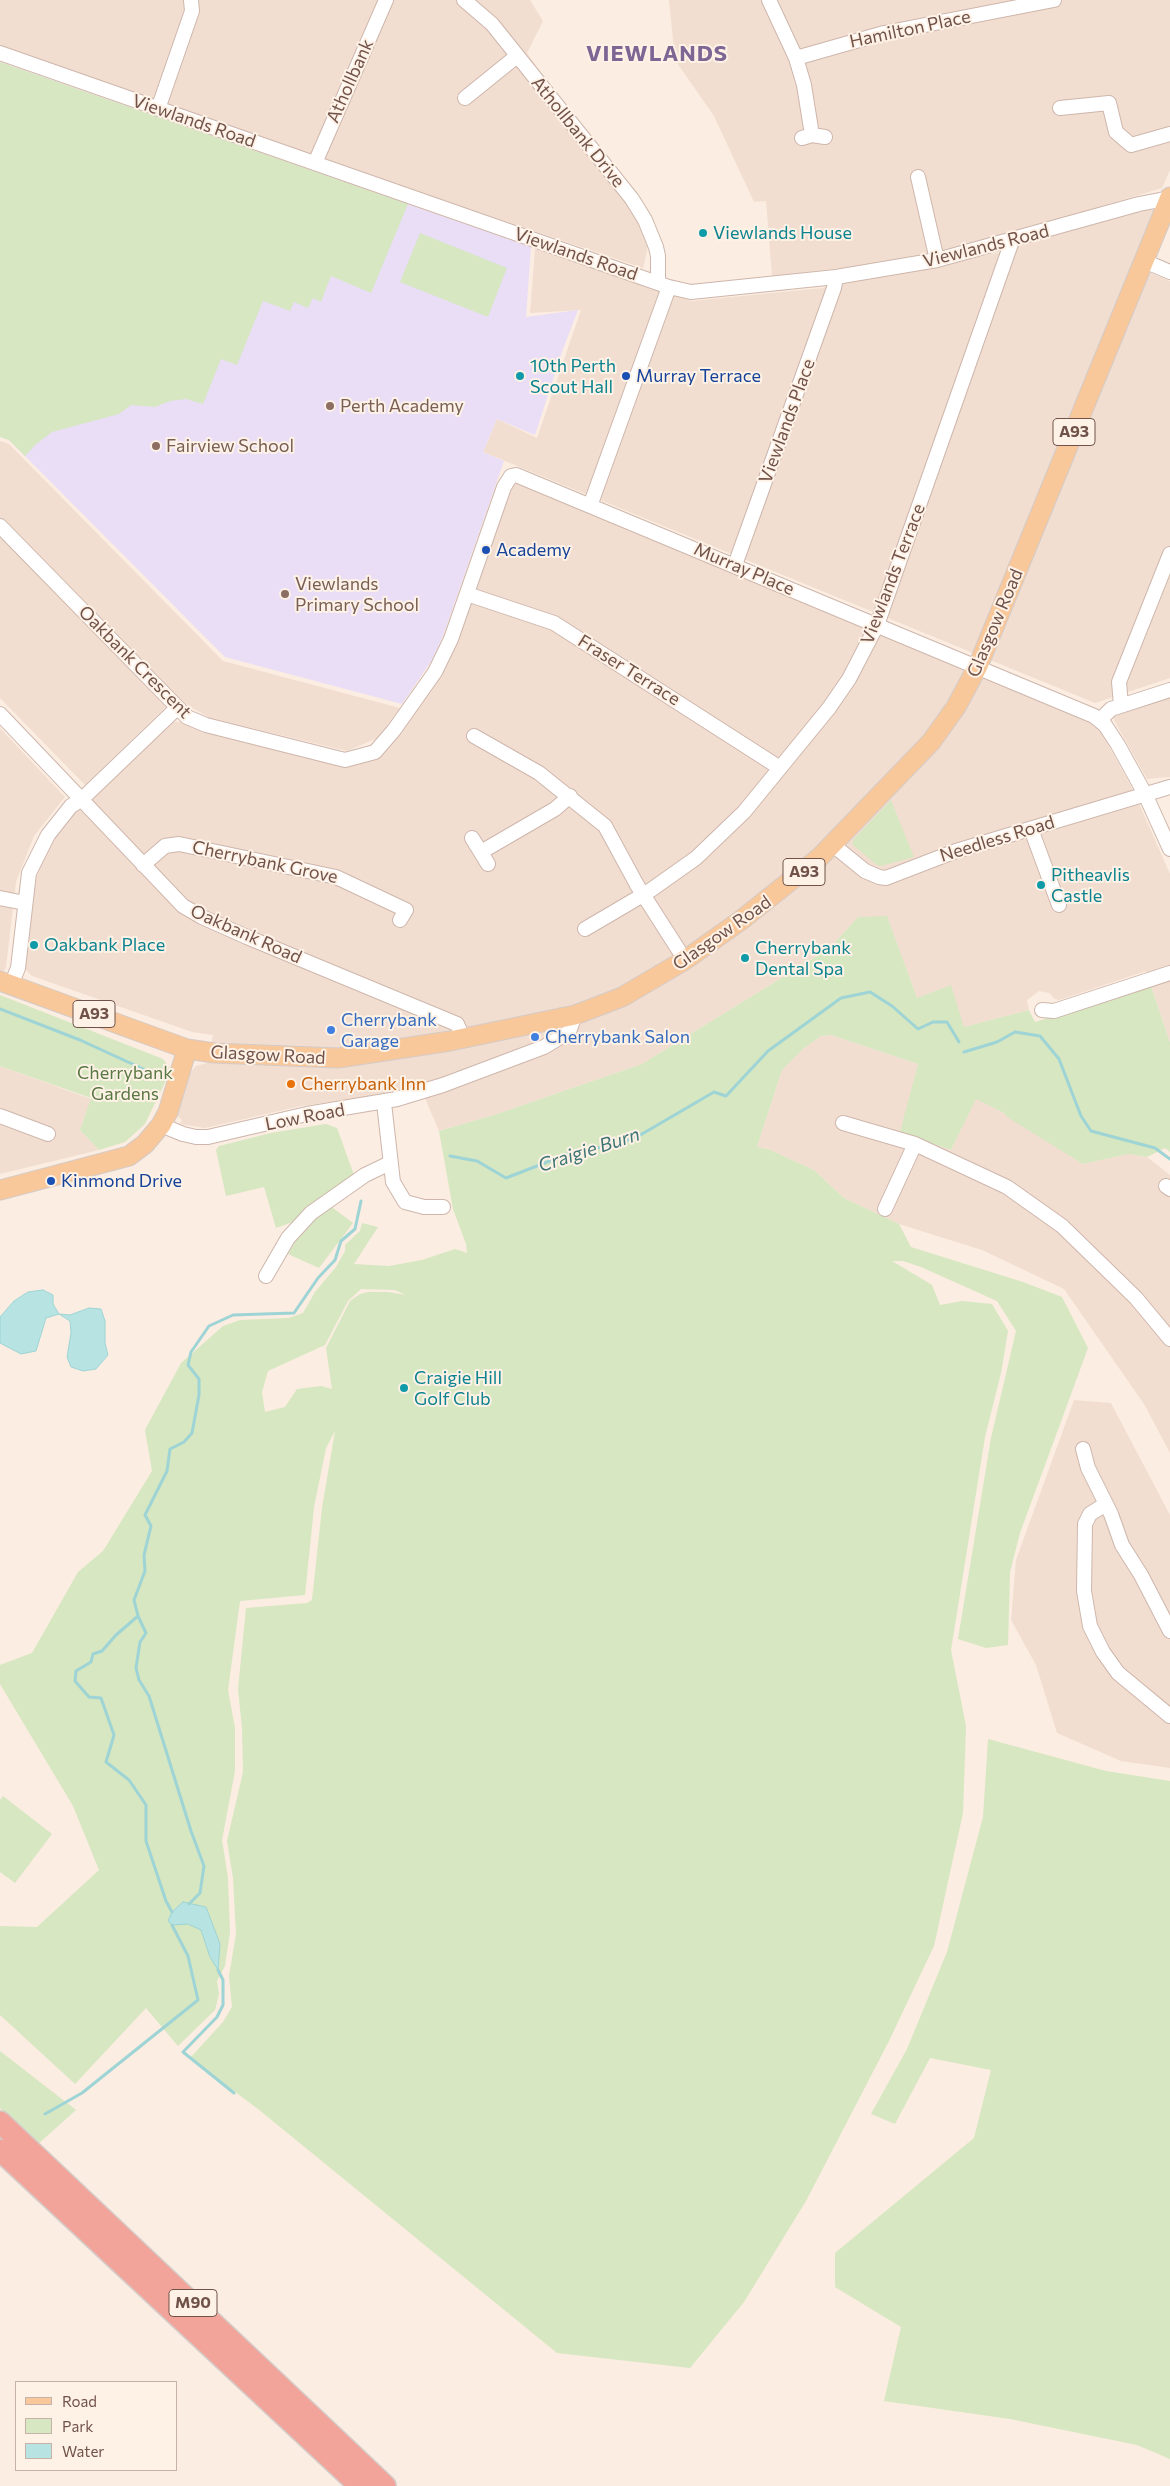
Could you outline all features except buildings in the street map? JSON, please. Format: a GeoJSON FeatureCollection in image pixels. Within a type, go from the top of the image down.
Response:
{"type":"FeatureCollection","features":[{"type":"Feature","properties":{"kind":"highway","name":"M90"},"geometry":{"type":"LineString","coordinates":[[0,2122],[385,2486]]}},
{"type":"Feature","properties":{"kind":"highway","name":"M90"},"geometry":{"type":"LineString","coordinates":[[0,2150],[360,2486]]}},
{"type":"Feature","properties":{"kind":"main road","name":"Glasgow Road"},"geometry":{"type":"LineString","coordinates":[[5,983],[188,1049],[214,1054],[338,1058],[463,1038],[575,1015],[622,997],[685,960],[782,889],[833,845],[939,731],[964,694],[978,666],[1170,197]]}},
{"type":"Feature","properties":{"kind":"main road"},"geometry":{"type":"LineString","coordinates":[[0,1190],[129,1156],[145,1144],[161,1125],[173,1099],[188,1049]]}},
{"type":"Feature","properties":{"kind":"street"},"geometry":{"type":"LineString","coordinates":[[158,109],[192,11],[190,0]]}},
{"type":"Feature","properties":{"kind":"street","name":"Athollbank"},"geometry":{"type":"LineString","coordinates":[[315,163],[386,0]]}},
{"type":"Feature","properties":{"kind":"street","name":"Athollbank Drive"},"geometry":{"type":"LineString","coordinates":[[464,0],[492,24],[632,199],[645,220],[658,256],[663,285]]}},
{"type":"Feature","properties":{"kind":"street"},"geometry":{"type":"LineString","coordinates":[[769,0],[796,58],[804,85],[813,137]]}},
{"type":"Feature","properties":{"kind":"street","name":"Hamilton Place"},"geometry":{"type":"LineString","coordinates":[[796,58],[884,33],[1054,0]]}},
{"type":"Feature","properties":{"kind":"street","name":"Viewlands Road"},"geometry":{"type":"LineString","coordinates":[[0,53],[663,285],[691,292],[836,277],[937,260],[1170,197]]}},
{"type":"Feature","properties":{"kind":"street"},"geometry":{"type":"LineString","coordinates":[[465,98],[517,56]]}},
{"type":"Feature","properties":{"kind":"street"},"geometry":{"type":"LineString","coordinates":[[1060,108],[1109,103],[1116,132],[1131,145],[1170,134]]}},
{"type":"Feature","properties":{"kind":"street"},"geometry":{"type":"LineString","coordinates":[[918,177],[937,260]]}},
{"type":"Feature","properties":{"kind":"street","name":"Viewlands Terrace"},"geometry":{"type":"LineString","coordinates":[[585,929],[644,895],[696,858],[744,812],[830,708],[862,655],[877,625],[1012,241]]}},
{"type":"Feature","properties":{"kind":"street"},"geometry":{"type":"LineString","coordinates":[[1144,261],[1170,272]]}},
{"type":"Feature","properties":{"kind":"street","name":"Viewlands Place"},"geometry":{"type":"LineString","coordinates":[[735,565],[834,288],[836,277]]}},
{"type":"Feature","properties":{"kind":"street"},"geometry":{"type":"LineString","coordinates":[[590,506],[663,285]]}},
{"type":"Feature","properties":{"kind":"street","name":"Murray Place"},"geometry":{"type":"LineString","coordinates":[[511,476],[522,477],[735,565],[1088,712],[1100,720]]}},
{"type":"Feature","properties":{"kind":"street","name":"Oakbank Crescent"},"geometry":{"type":"LineString","coordinates":[[0,526],[187,717],[206,725],[345,760],[375,752],[435,672],[444,655],[467,594],[504,487],[511,476]]}},
{"type":"Feature","properties":{"kind":"street"},"geometry":{"type":"LineString","coordinates":[[1121,705],[1119,682],[1170,554]]}},
{"type":"Feature","properties":{"kind":"street","name":"Fraser Terrace"},"geometry":{"type":"LineString","coordinates":[[467,594],[554,623],[780,768]]}},
{"type":"Feature","properties":{"kind":"street"},"geometry":{"type":"LineString","coordinates":[[1170,690],[1121,705],[1107,711],[1100,720],[1109,730],[1145,794],[1170,849]]}},
{"type":"Feature","properties":{"kind":"street"},"geometry":{"type":"LineString","coordinates":[[5,983],[18,968],[29,873],[38,851],[60,818],[71,806],[82,799],[177,708]]}},
{"type":"Feature","properties":{"kind":"street","name":"Oakbank Road"},"geometry":{"type":"LineString","coordinates":[[0,714],[183,906],[193,912],[457,1024],[463,1038]]}},
{"type":"Feature","properties":{"kind":"street"},"geometry":{"type":"LineString","coordinates":[[474,736],[539,773],[605,826],[644,895],[685,960]]}},
{"type":"Feature","properties":{"kind":"street","name":"Needless Road"},"geometry":{"type":"LineString","coordinates":[[833,845],[865,871],[886,878],[932,859],[1170,787]]}},
{"type":"Feature","properties":{"kind":"street"},"geometry":{"type":"LineString","coordinates":[[472,838],[484,858],[555,809],[570,796]]}},
{"type":"Feature","properties":{"kind":"street"},"geometry":{"type":"LineString","coordinates":[[1032,828],[1059,905]]}},
{"type":"Feature","properties":{"kind":"street","name":"Cherrybank Grove"},"geometry":{"type":"LineString","coordinates":[[143,865],[165,846],[179,844],[336,876],[406,910],[400,920]]}},
{"type":"Feature","properties":{"kind":"street"},"geometry":{"type":"LineString","coordinates":[[0,898],[25,903]]}},
{"type":"Feature","properties":{"kind":"street"},"geometry":{"type":"LineString","coordinates":[[1042,1010],[1054,1011],[1170,972]]}},
{"type":"Feature","properties":{"kind":"street","name":"Low Road"},"geometry":{"type":"LineString","coordinates":[[161,1125],[196,1138],[208,1137],[307,1114],[384,1103],[443,1085],[544,1047],[569,1032],[575,1015]]}},
{"type":"Feature","properties":{"kind":"street"},"geometry":{"type":"LineString","coordinates":[[384,1103],[393,1182],[405,1202],[424,1207],[443,1207]]}},
{"type":"Feature","properties":{"kind":"street"},"geometry":{"type":"LineString","coordinates":[[0,1116],[48,1134]]}},
{"type":"Feature","properties":{"kind":"street"},"geometry":{"type":"LineString","coordinates":[[843,1123],[915,1144],[1007,1187],[1062,1226],[1136,1298],[1170,1339]]}},
{"type":"Feature","properties":{"kind":"street"},"geometry":{"type":"LineString","coordinates":[[885,1209],[915,1144]]}},
{"type":"Feature","properties":{"kind":"street"},"geometry":{"type":"LineString","coordinates":[[266,1276],[288,1238],[311,1213],[365,1175],[390,1163]]}},
{"type":"Feature","properties":{"kind":"street"},"geometry":{"type":"LineString","coordinates":[[1083,1449],[1088,1468],[1106,1504],[1122,1545],[1170,1631]]}},
{"type":"Feature","properties":{"kind":"street"},"geometry":{"type":"LineString","coordinates":[[1106,1504],[1090,1514],[1085,1524],[1084,1591],[1090,1626],[1103,1652],[1118,1673],[1170,1716]]}},
{"type":"Feature","properties":{"kind":"shaded area"},"geometry":{"type":"Polygon","coordinates":[[[0,0],[530,0],[543,21],[527,53],[576,123],[633,189],[648,247],[643,268],[174,109],[0,46],[0,0]]]}},
{"type":"Feature","properties":{"kind":"shaded area"},"geometry":{"type":"Polygon","coordinates":[[[669,0],[1170,0],[1170,170],[1162,188],[1006,235],[944,251],[868,265],[772,276],[766,201],[754,202],[714,116],[675,60],[669,0]]]}},
{"type":"Feature","properties":{"kind":"shaded area"},"geometry":{"type":"Polygon","coordinates":[[[0,62],[531,247],[526,317],[578,310],[535,435],[497,419],[483,452],[504,461],[443,636],[432,660],[402,704],[225,657],[9,440],[0,437],[0,62]]]}},
{"type":"Feature","properties":{"kind":"shaded area"},"geometry":{"type":"Polygon","coordinates":[[[1157,202],[1132,265],[1170,281],[1170,678],[1095,703],[483,452],[497,419],[537,438],[581,310],[530,313],[535,248],[692,301],[822,288],[1001,252],[1157,202]]]}},
{"type":"Feature","properties":{"kind":"shaded area"},"geometry":{"type":"Polygon","coordinates":[[[0,441],[9,444],[223,661],[400,708],[378,738],[347,751],[210,718],[175,698],[85,785],[0,698],[0,441]]]}},
{"type":"Feature","properties":{"kind":"shaded area"},"geometry":{"type":"Polygon","coordinates":[[[518,482],[1096,723],[1133,790],[1170,874],[1170,1043],[1146,971],[1059,1000],[1049,993],[1039,991],[1027,1000],[1029,1010],[964,1027],[917,998],[887,917],[858,917],[830,948],[642,1064],[494,1115],[439,1131],[424,1096],[402,1092],[301,1106],[205,1128],[180,1124],[182,1120],[177,1116],[176,1110],[189,1074],[196,1066],[207,1063],[213,1035],[192,1032],[32,976],[26,970],[34,883],[49,845],[74,814],[174,722],[184,722],[330,763],[348,764],[364,760],[423,698],[454,650],[505,501],[513,484],[518,482]]]}},
{"type":"Feature","properties":{"kind":"shaded area"},"geometry":{"type":"Polygon","coordinates":[[[1170,694],[1170,777],[1147,779],[1114,720],[1114,713],[1170,694]]]}},
{"type":"Feature","properties":{"kind":"shaded area"},"geometry":{"type":"Polygon","coordinates":[[[0,728],[65,797],[34,836],[16,882],[6,967],[3,973],[0,971],[0,728]]]}},
{"type":"Feature","properties":{"kind":"shaded area"},"geometry":{"type":"Polygon","coordinates":[[[831,1035],[918,1064],[901,1132],[951,1150],[976,1098],[1004,1113],[1083,1164],[1128,1154],[1147,1157],[1170,1175],[1170,1453],[1144,1404],[1064,1289],[982,1250],[899,1224],[844,1198],[814,1170],[768,1149],[757,1147],[782,1070],[802,1050],[821,1036],[831,1035]]]}},
{"type":"Feature","properties":{"kind":"shaded area"},"geometry":{"type":"Polygon","coordinates":[[[0,1066],[91,1099],[80,1130],[99,1150],[0,1174],[0,1066]]]}},
{"type":"Feature","properties":{"kind":"shaded area"},"geometry":{"type":"Polygon","coordinates":[[[1074,1400],[1111,1403],[1170,1515],[1170,1768],[1121,1761],[1057,1733],[1036,1665],[1011,1620],[1016,1560],[1074,1400]]]}},
{"type":"Feature","properties":{"kind":"green space"},"geometry":{"type":"Polygon","coordinates":[[[0,62],[408,204],[371,293],[331,276],[321,302],[313,298],[308,308],[294,302],[290,311],[263,301],[237,365],[221,359],[203,404],[186,399],[170,401],[155,407],[131,405],[119,414],[52,432],[35,445],[25,456],[9,440],[0,437],[0,62]]]}},
{"type":"Feature","properties":{"kind":"green space"},"geometry":{"type":"Polygon","coordinates":[[[420,233],[507,268],[488,317],[400,282],[420,233]]]}},
{"type":"Feature","properties":{"kind":"green space"},"geometry":{"type":"Polygon","coordinates":[[[891,800],[914,857],[881,866],[877,865],[852,844],[854,839],[891,800]]]}},
{"type":"Feature","properties":{"kind":"green space"},"geometry":{"type":"Polygon","coordinates":[[[887,916],[917,998],[951,985],[964,1027],[1029,1010],[1035,1022],[1151,986],[1170,1043],[1170,1152],[1165,1148],[1147,1157],[1128,1154],[1083,1164],[1007,1117],[1004,1113],[976,1099],[951,1150],[900,1132],[918,1064],[831,1035],[821,1036],[802,1050],[782,1070],[757,1147],[768,1149],[814,1170],[844,1198],[899,1224],[911,1247],[1023,1282],[1062,1297],[1088,1348],[1020,1533],[1010,1572],[1008,1645],[986,1648],[958,1639],[991,1438],[1016,1331],[997,1301],[921,1267],[903,1261],[892,1261],[932,1285],[940,1305],[962,1301],[992,1304],[1008,1331],[1001,1373],[985,1437],[951,1650],[966,1726],[963,1813],[934,1946],[889,2041],[806,2201],[744,2302],[690,2368],[557,2353],[258,2109],[190,2058],[223,2022],[232,2007],[229,1976],[236,1934],[233,1878],[227,1841],[243,1772],[242,1728],[238,1689],[246,1608],[307,1603],[312,1600],[322,1508],[335,1431],[326,1448],[314,1507],[305,1595],[240,1601],[228,1690],[235,1728],[235,1771],[222,1840],[228,1878],[230,1932],[225,1966],[217,1981],[219,1994],[215,2010],[178,2046],[146,2008],[75,2084],[0,2015],[0,1926],[37,1927],[99,1870],[73,1806],[0,1684],[0,1665],[32,1653],[78,1572],[103,1551],[152,1471],[145,1430],[181,1363],[223,1326],[240,1320],[289,1318],[303,1313],[315,1292],[336,1267],[345,1251],[345,1245],[360,1231],[362,1223],[378,1227],[354,1264],[389,1266],[422,1260],[455,1249],[467,1253],[466,1244],[453,1209],[439,1131],[494,1115],[642,1064],[830,948],[858,917],[887,916]],[[361,1289],[348,1301],[325,1345],[268,1371],[262,1392],[265,1412],[285,1407],[297,1389],[321,1386],[332,1389],[326,1348],[350,1301],[360,1294],[368,1292],[388,1292],[406,1295],[395,1290],[361,1289]]]}},
{"type":"Feature","properties":{"kind":"green space","name":"Cherrybank Gardens"},"geometry":{"type":"Polygon","coordinates":[[[0,995],[163,1059],[169,1067],[166,1080],[145,1124],[125,1142],[99,1150],[80,1130],[91,1098],[0,1066],[0,995]]]}},
{"type":"Feature","properties":{"kind":"green space"},"geometry":{"type":"Polygon","coordinates":[[[326,1124],[337,1128],[354,1175],[301,1219],[276,1228],[264,1187],[226,1196],[216,1150],[219,1146],[271,1133],[326,1124]]]}},
{"type":"Feature","properties":{"kind":"green space"},"geometry":{"type":"Polygon","coordinates":[[[329,1205],[353,1223],[319,1268],[288,1254],[303,1228],[329,1205]]]}},
{"type":"Feature","properties":{"kind":"green space"},"geometry":{"type":"Polygon","coordinates":[[[988,1739],[1106,1771],[1170,1781],[1170,2459],[1137,2445],[1010,2419],[884,2401],[901,2327],[835,2287],[835,2253],[974,2138],[991,2070],[930,2058],[895,2124],[871,2114],[907,2049],[947,1952],[983,1817],[988,1739]]]}},
{"type":"Feature","properties":{"kind":"green space"},"geometry":{"type":"Polygon","coordinates":[[[3,1796],[52,1834],[15,1883],[0,1872],[0,1800],[3,1796]]]}},
{"type":"Feature","properties":{"kind":"green space"},"geometry":{"type":"Polygon","coordinates":[[[0,2051],[76,2110],[38,2144],[0,2108],[0,2051]]]}},
{"type":"Feature","properties":{"kind":"water"},"geometry":{"type":"Polygon","coordinates":[[[43,1290],[53,1295],[53,1304],[59,1314],[46,1318],[36,1351],[21,1354],[0,1343],[0,1317],[14,1301],[28,1292],[43,1290]]]}},
{"type":"Feature","properties":{"kind":"water"},"geometry":{"type":"Polygon","coordinates":[[[89,1308],[101,1309],[105,1321],[105,1343],[108,1355],[96,1369],[83,1371],[71,1367],[67,1357],[71,1333],[70,1321],[59,1314],[70,1315],[89,1308]]]}},
{"type":"Feature","properties":{"kind":"water"},"geometry":{"type":"Polygon","coordinates":[[[183,1902],[206,1907],[220,1944],[218,1970],[210,1957],[201,1930],[188,1924],[172,1925],[168,1921],[172,1912],[183,1902]]]}},
{"type":"Feature","properties":{"kind":"waterway","name":"Craigie Burn"},"geometry":{"type":"LineString","coordinates":[[450,1156],[477,1161],[506,1178],[578,1150],[614,1146],[642,1134],[714,1092],[726,1096],[768,1051],[841,998],[870,992],[892,1006],[918,1029],[933,1022],[947,1022],[959,1042]]}},
{"type":"Feature","properties":{"kind":"waterway"},"geometry":{"type":"LineString","coordinates":[[0,1009],[80,1040],[152,1073]]}},
{"type":"Feature","properties":{"kind":"waterway","name":"Craigie Burn"},"geometry":{"type":"LineString","coordinates":[[964,1052],[997,1042],[1015,1032],[1040,1036],[1059,1059],[1081,1116],[1091,1131],[1155,1148],[1170,1159]]}},
{"type":"Feature","properties":{"kind":"waterway"},"geometry":{"type":"LineString","coordinates":[[189,1904],[200,1893],[204,1866],[191,1831],[149,1696],[139,1680],[136,1668],[140,1642],[146,1633],[138,1616],[134,1600],[145,1571],[144,1555],[151,1526],[145,1515],[167,1471],[170,1449],[184,1442],[192,1433],[199,1395],[199,1379],[188,1365],[191,1352],[209,1326],[233,1315],[294,1313],[318,1278],[335,1260],[341,1241],[355,1229],[361,1201]]}},
{"type":"Feature","properties":{"kind":"waterway"},"geometry":{"type":"LineString","coordinates":[[138,1616],[116,1635],[102,1651],[93,1654],[91,1662],[76,1671],[75,1681],[89,1697],[101,1698],[114,1735],[106,1762],[129,1780],[146,1805],[146,1841],[166,1901],[172,1912]]}},
{"type":"Feature","properties":{"kind":"waterway"},"geometry":{"type":"LineString","coordinates":[[45,2114],[82,2093],[198,2000],[188,1956],[172,1925]]}},
{"type":"Feature","properties":{"kind":"waterway"},"geometry":{"type":"LineString","coordinates":[[218,1970],[223,1980],[223,2005],[217,2017],[183,2052],[234,2093]]}},
{"type":"Feature","properties":{"kind":"place","name":"Viewlands House"},"geometry":{"type":"Point","coordinates":[703,233]}},
{"type":"Feature","properties":{"kind":"place","name":"10th Perth Scout Hall"},"geometry":{"type":"Point","coordinates":[520,376]}},
{"type":"Feature","properties":{"kind":"place","name":"Murray Terrace"},"geometry":{"type":"Point","coordinates":[626,376]}},
{"type":"Feature","properties":{"kind":"place","name":"Perth Academy"},"geometry":{"type":"Point","coordinates":[330,406]}},
{"type":"Feature","properties":{"kind":"place","name":"Fairview School"},"geometry":{"type":"Point","coordinates":[156,446]}},
{"type":"Feature","properties":{"kind":"place","name":"Academy"},"geometry":{"type":"Point","coordinates":[486,550]}},
{"type":"Feature","properties":{"kind":"place","name":"Viewlands Primary School"},"geometry":{"type":"Point","coordinates":[285,594]}},
{"type":"Feature","properties":{"kind":"place","name":"Pitheavlis Castle"},"geometry":{"type":"Point","coordinates":[1041,885]}},
{"type":"Feature","properties":{"kind":"place","name":"Oakbank Place"},"geometry":{"type":"Point","coordinates":[34,945]}},
{"type":"Feature","properties":{"kind":"place","name":"Cherrybank Dental Spa"},"geometry":{"type":"Point","coordinates":[745,958]}},
{"type":"Feature","properties":{"kind":"place","name":"Cherrybank Garage"},"geometry":{"type":"Point","coordinates":[331,1030]}},
{"type":"Feature","properties":{"kind":"place","name":"Cherrybank Salon"},"geometry":{"type":"Point","coordinates":[535,1037]}},
{"type":"Feature","properties":{"kind":"place","name":"Cherrybank Inn"},"geometry":{"type":"Point","coordinates":[291,1084]}},
{"type":"Feature","properties":{"kind":"place","name":"Kinmond Drive"},"geometry":{"type":"Point","coordinates":[51,1181]}},
{"type":"Feature","properties":{"kind":"place","name":"Craigie Hill Golf Club"},"geometry":{"type":"Point","coordinates":[404,1388]}},
{"type":"Feature","properties":{"kind":"district","name":"VIEWLANDS"},"geometry":{"type":"Point","coordinates":[657,54]}}]}
